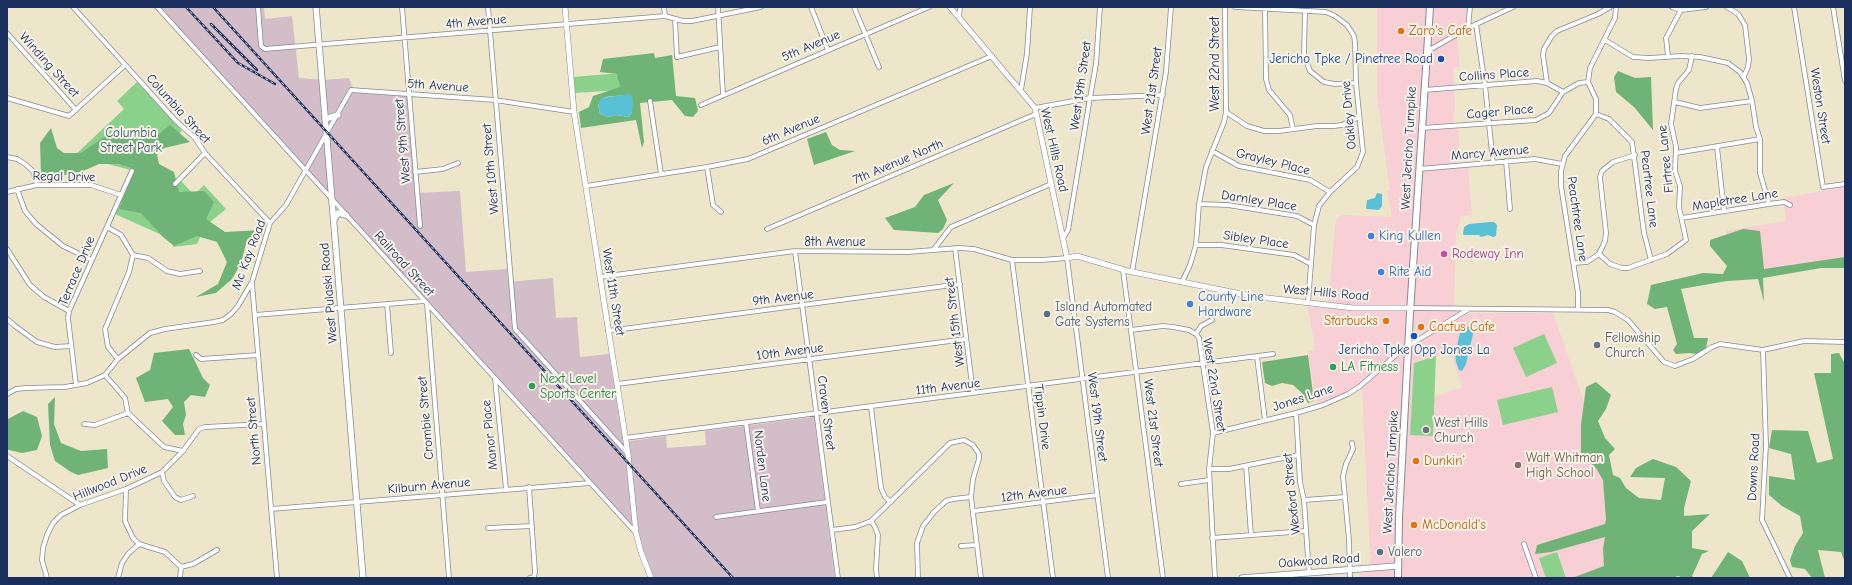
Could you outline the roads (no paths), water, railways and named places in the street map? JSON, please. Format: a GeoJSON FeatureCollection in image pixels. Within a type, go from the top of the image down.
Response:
{"type":"FeatureCollection","features":[{"type":"Feature","properties":{"kind":"main road","name":"West Pulaski Road"},"geometry":{"type":"LineString","coordinates":[[316,7],[363,578]]}},
{"type":"Feature","properties":{"kind":"main road","name":"West Jericho Turnpike"},"geometry":{"type":"LineString","coordinates":[[1398,578],[1397,566],[1410,308],[1430,7]]}},
{"type":"Feature","properties":{"kind":"main road"},"geometry":{"type":"LineString","coordinates":[[325,119],[338,115]]}},
{"type":"Feature","properties":{"kind":"main road"},"geometry":{"type":"LineString","coordinates":[[334,220],[338,213],[346,215]]}},
{"type":"Feature","properties":{"kind":"main road","name":"Oakwood Road"},"geometry":{"type":"LineString","coordinates":[[1242,578],[1276,577],[1397,566]]}},
{"type":"Feature","properties":{"kind":"street","name":"Columbia Street"},"geometry":{"type":"LineString","coordinates":[[73,7],[176,121],[194,137],[205,153],[270,223]]}},
{"type":"Feature","properties":{"kind":"street","name":"Railroad Street"},"geometry":{"type":"LineString","coordinates":[[157,7],[636,533]]}},
{"type":"Feature","properties":{"kind":"street","name":"4th Avenue"},"geometry":{"type":"LineString","coordinates":[[258,7],[262,48],[318,45],[665,16],[687,21],[761,7]]}},
{"type":"Feature","properties":{"kind":"street","name":"West 9th Street"},"geometry":{"type":"LineString","coordinates":[[402,7],[420,226]]}},
{"type":"Feature","properties":{"kind":"street","name":"West 10th Street"},"geometry":{"type":"LineString","coordinates":[[488,7],[514,329],[628,454]]}},
{"type":"Feature","properties":{"kind":"street","name":"West 11th Street"},"geometry":{"type":"LineString","coordinates":[[565,7],[574,112],[628,454],[636,533],[641,552],[651,578]]}},
{"type":"Feature","properties":{"kind":"street"},"geometry":{"type":"LineString","coordinates":[[664,7],[665,16]]}},
{"type":"Feature","properties":{"kind":"street"},"geometry":{"type":"LineString","coordinates":[[718,7],[723,94]]}},
{"type":"Feature","properties":{"kind":"street"},"geometry":{"type":"LineString","coordinates":[[811,7],[828,50]]}},
{"type":"Feature","properties":{"kind":"street"},"geometry":{"type":"LineString","coordinates":[[854,7],[879,67]]}},
{"type":"Feature","properties":{"kind":"street","name":"5th Avenue"},"geometry":{"type":"LineString","coordinates":[[701,105],[723,94],[928,7]]}},
{"type":"Feature","properties":{"kind":"street","name":"West Hills Road"},"geometry":{"type":"LineString","coordinates":[[950,7],[1035,108],[1068,258],[1078,256],[1123,270],[1250,296],[1353,308],[1608,310],[1615,312],[1628,320],[1664,362],[1675,366],[1693,359],[1712,347],[1720,344],[1764,350],[1804,341],[1845,342]]}},
{"type":"Feature","properties":{"kind":"street"},"geometry":{"type":"LineString","coordinates":[[959,17],[960,7]]}},
{"type":"Feature","properties":{"kind":"street"},"geometry":{"type":"LineString","coordinates":[[1021,90],[1027,53],[1030,7]]}},
{"type":"Feature","properties":{"kind":"street","name":"West 19th Street"},"geometry":{"type":"LineString","coordinates":[[1063,238],[1068,230],[1096,64],[1100,7]]}},
{"type":"Feature","properties":{"kind":"street","name":"West 21st Street"},"geometry":{"type":"LineString","coordinates":[[1132,272],[1163,95],[1171,7]]}},
{"type":"Feature","properties":{"kind":"street","name":"West 22nd Street"},"geometry":{"type":"LineString","coordinates":[[1182,282],[1190,265],[1196,245],[1198,204],[1206,167],[1224,122],[1226,112],[1225,7]]}},
{"type":"Feature","properties":{"kind":"street","name":"Oakley Drive"},"geometry":{"type":"LineString","coordinates":[[1235,7],[1326,12],[1342,20],[1350,30],[1355,43],[1359,117],[1364,144],[1361,160],[1352,173],[1330,192],[1319,206],[1314,225],[1308,303]]}},
{"type":"Feature","properties":{"kind":"street"},"geometry":{"type":"LineString","coordinates":[[1468,28],[1470,7]]}},
{"type":"Feature","properties":{"kind":"street"},"geometry":{"type":"LineString","coordinates":[[1547,83],[1543,55],[1544,49],[1551,37],[1557,31],[1598,14],[1610,7]]}},
{"type":"Feature","properties":{"kind":"street"},"geometry":{"type":"LineString","coordinates":[[1596,114],[1596,99],[1588,82],[1590,68],[1615,18],[1616,7]]}},
{"type":"Feature","properties":{"kind":"street"},"geometry":{"type":"LineString","coordinates":[[1672,7],[1681,10],[1706,7]]}},
{"type":"Feature","properties":{"kind":"street"},"geometry":{"type":"LineString","coordinates":[[1728,7],[1738,14],[1745,25],[1749,59],[1748,67],[1744,76]]}},
{"type":"Feature","properties":{"kind":"street","name":"Weston Street"},"geometry":{"type":"LineString","coordinates":[[1794,7],[1823,187],[1845,184]]}},
{"type":"Feature","properties":{"kind":"street"},"geometry":{"type":"LineString","coordinates":[[1833,7],[1845,81]]}},
{"type":"Feature","properties":{"kind":"street"},"geometry":{"type":"LineString","coordinates":[[1426,52],[1468,28],[1510,8]]}},
{"type":"Feature","properties":{"kind":"street"},"geometry":{"type":"LineString","coordinates":[[1265,9],[1266,79],[1269,90],[1290,115],[1293,129]]}},
{"type":"Feature","properties":{"kind":"street"},"geometry":{"type":"LineString","coordinates":[[1668,56],[1666,38],[1681,10]]}},
{"type":"Feature","properties":{"kind":"street"},"geometry":{"type":"LineString","coordinates":[[1305,11],[1304,55],[1310,70],[1324,82],[1335,84],[1356,83]]}},
{"type":"Feature","properties":{"kind":"street"},"geometry":{"type":"LineString","coordinates":[[675,19],[677,57],[720,48]]}},
{"type":"Feature","properties":{"kind":"street"},"geometry":{"type":"LineString","coordinates":[[1476,24],[1485,85],[1493,163]]}},
{"type":"Feature","properties":{"kind":"street","name":"Winding Street"},"geometry":{"type":"LineString","coordinates":[[7,34],[76,110]]}},
{"type":"Feature","properties":{"kind":"street"},"geometry":{"type":"LineString","coordinates":[[1605,40],[1633,57],[1692,56],[1728,63],[1744,76],[1752,101],[1756,127],[1760,139],[1760,172],[1769,204]]}},
{"type":"Feature","properties":{"kind":"street","name":"6th Avenue"},"geometry":{"type":"LineString","coordinates":[[586,186],[748,159],[992,56]]}},
{"type":"Feature","properties":{"kind":"street","name":"Firtree Lane"},"geometry":{"type":"LineString","coordinates":[[1651,260],[1667,254],[1686,240],[1679,207],[1680,186],[1675,166],[1676,153],[1671,124],[1676,89],[1678,83],[1689,70],[1692,56]]}},
{"type":"Feature","properties":{"kind":"street"},"geometry":{"type":"LineString","coordinates":[[7,98],[69,116],[125,65]]}},
{"type":"Feature","properties":{"kind":"street","name":"Collins Place"},"geometry":{"type":"LineString","coordinates":[[1424,90],[1529,81],[1547,83],[1563,92]]}},
{"type":"Feature","properties":{"kind":"street","name":"Cager Place"},"geometry":{"type":"LineString","coordinates":[[1422,128],[1536,120],[1543,117],[1554,106],[1563,92],[1580,83],[1588,82]]}},
{"type":"Feature","properties":{"kind":"street","name":"5th Avenue"},"geometry":{"type":"LineString","coordinates":[[327,135],[351,90],[495,100],[574,112]]}},
{"type":"Feature","properties":{"kind":"street"},"geometry":{"type":"LineString","coordinates":[[1035,108],[1090,98],[1163,95]]}},
{"type":"Feature","properties":{"kind":"street"},"geometry":{"type":"LineString","coordinates":[[650,101],[661,174]]}},
{"type":"Feature","properties":{"kind":"street"},"geometry":{"type":"LineString","coordinates":[[1675,102],[1700,108],[1752,101]]}},
{"type":"Feature","properties":{"kind":"street"},"geometry":{"type":"LineString","coordinates":[[1226,112],[1256,129],[1279,132],[1317,126],[1342,125],[1359,117]]}},
{"type":"Feature","properties":{"kind":"street","name":"7th Avenue North"},"geometry":{"type":"LineString","coordinates":[[767,229],[1036,114]]}},
{"type":"Feature","properties":{"kind":"street","name":"Peartree Lane"},"geometry":{"type":"LineString","coordinates":[[1596,114],[1609,119],[1629,137],[1634,148],[1644,233],[1651,260]]}},
{"type":"Feature","properties":{"kind":"street","name":"Peachtree Lane"},"geometry":{"type":"LineString","coordinates":[[1578,309],[1578,293],[1574,263],[1560,180],[1562,164],[1566,156],[1596,114]]}},
{"type":"Feature","properties":{"kind":"street","name":"Mc Kay Road"},"geometry":{"type":"LineString","coordinates":[[7,394],[26,388],[52,388],[87,383],[105,375],[118,359],[150,333],[165,328],[205,324],[223,320],[238,306],[252,282],[270,223],[286,205],[322,140],[327,135]]}},
{"type":"Feature","properties":{"kind":"street"},"geometry":{"type":"LineString","coordinates":[[1676,153],[1760,139]]}},
{"type":"Feature","properties":{"kind":"street"},"geometry":{"type":"LineString","coordinates":[[1717,147],[1724,211]]}},
{"type":"Feature","properties":{"kind":"street","name":"Grayley Place"},"geometry":{"type":"LineString","coordinates":[[1212,151],[1240,166],[1310,180],[1330,192]]}},
{"type":"Feature","properties":{"kind":"street"},"geometry":{"type":"LineString","coordinates":[[175,184],[205,153]]}},
{"type":"Feature","properties":{"kind":"street"},"geometry":{"type":"LineString","coordinates":[[1574,263],[1587,262],[1599,254],[1605,241],[1606,233],[1600,177],[1606,166],[1613,162],[1635,155]]}},
{"type":"Feature","properties":{"kind":"street"},"geometry":{"type":"LineString","coordinates":[[7,157],[17,159],[25,164],[32,171],[37,185]]}},
{"type":"Feature","properties":{"kind":"street","name":"Marcy Avenue"},"geometry":{"type":"LineString","coordinates":[[1419,168],[1542,159],[1562,164]]}},
{"type":"Feature","properties":{"kind":"street"},"geometry":{"type":"LineString","coordinates":[[1506,161],[1510,209]]}},
{"type":"Feature","properties":{"kind":"street"},"geometry":{"type":"LineString","coordinates":[[415,172],[443,169],[458,163]]}},
{"type":"Feature","properties":{"kind":"street"},"geometry":{"type":"LineString","coordinates":[[707,167],[713,205],[721,212]]}},
{"type":"Feature","properties":{"kind":"street","name":"Terrace Drive"},"geometry":{"type":"LineString","coordinates":[[76,385],[68,318],[69,311],[132,171]]}},
{"type":"Feature","properties":{"kind":"street"},"geometry":{"type":"LineString","coordinates":[[934,249],[951,227],[1051,184]]}},
{"type":"Feature","properties":{"kind":"street","name":"Regal Drive"},"geometry":{"type":"LineString","coordinates":[[7,192],[37,185],[92,185],[121,195]]}},
{"type":"Feature","properties":{"kind":"street"},"geometry":{"type":"LineString","coordinates":[[17,189],[26,211],[36,224],[63,246],[92,260]]}},
{"type":"Feature","properties":{"kind":"street","name":"Mapletree Lane"},"geometry":{"type":"LineString","coordinates":[[1682,218],[1784,202],[1790,205]]}},
{"type":"Feature","properties":{"kind":"street","name":"Darnley Place"},"geometry":{"type":"LineString","coordinates":[[1198,204],[1228,205],[1297,216],[1314,225]]}},
{"type":"Feature","properties":{"kind":"street"},"geometry":{"type":"LineString","coordinates":[[107,227],[121,235],[133,255],[129,272],[105,330],[108,347],[118,359]]}},
{"type":"Feature","properties":{"kind":"street","name":"Sibley Place"},"geometry":{"type":"LineString","coordinates":[[1196,245],[1222,245],[1294,255],[1311,264]]}},
{"type":"Feature","properties":{"kind":"street","name":"8th Avenue"},"geometry":{"type":"LineString","coordinates":[[600,277],[795,251],[908,252],[955,248],[974,250],[1012,260],[1068,258]]}},
{"type":"Feature","properties":{"kind":"street","name":"West 15th Street"},"geometry":{"type":"LineString","coordinates":[[955,248],[974,394]]}},
{"type":"Feature","properties":{"kind":"street"},"geometry":{"type":"LineString","coordinates":[[7,249],[30,285],[44,297],[69,311]]}},
{"type":"Feature","properties":{"kind":"street","name":"Craven Street"},"geometry":{"type":"LineString","coordinates":[[795,251],[838,578]]}},
{"type":"Feature","properties":{"kind":"street"},"geometry":{"type":"LineString","coordinates":[[1599,254],[1610,264],[1622,268],[1636,266],[1651,260]]}},
{"type":"Feature","properties":{"kind":"street"},"geometry":{"type":"LineString","coordinates":[[133,255],[148,258],[171,272],[180,274],[200,271]]}},
{"type":"Feature","properties":{"kind":"street","name":"West 19th Street"},"geometry":{"type":"LineString","coordinates":[[1068,258],[1108,578]]}},
{"type":"Feature","properties":{"kind":"street","name":"Tippin Drive"},"geometry":{"type":"LineString","coordinates":[[1012,260],[1053,578]]}},
{"type":"Feature","properties":{"kind":"street","name":"West 21st Street"},"geometry":{"type":"LineString","coordinates":[[1123,270],[1163,578]]}},
{"type":"Feature","properties":{"kind":"street","name":"North Street"},"geometry":{"type":"LineString","coordinates":[[252,282],[277,578]]}},
{"type":"Feature","properties":{"kind":"street","name":"9th Avenue"},"geometry":{"type":"LineString","coordinates":[[608,331],[960,284]]}},
{"type":"Feature","properties":{"kind":"street"},"geometry":{"type":"LineString","coordinates":[[255,314],[425,302]]}},
{"type":"Feature","properties":{"kind":"street","name":"Crombie Street"},"geometry":{"type":"LineString","coordinates":[[425,302],[449,578]]}},
{"type":"Feature","properties":{"kind":"street"},"geometry":{"type":"LineString","coordinates":[[387,304],[391,353]]}},
{"type":"Feature","properties":{"kind":"street","name":"Jones Lane"},"geometry":{"type":"LineString","coordinates":[[1212,433],[1296,413],[1323,405],[1354,391],[1398,353],[1470,309]]}},
{"type":"Feature","properties":{"kind":"street"},"geometry":{"type":"LineString","coordinates":[[7,319],[37,342],[55,347],[71,346]]}},
{"type":"Feature","properties":{"kind":"street"},"geometry":{"type":"LineString","coordinates":[[1196,334],[1202,326],[1212,320]]}},
{"type":"Feature","properties":{"kind":"street","name":"West 22nd Street"},"geometry":{"type":"LineString","coordinates":[[1131,330],[1163,326],[1189,330],[1196,334],[1199,338],[1212,433],[1209,480],[1215,578]]}},
{"type":"Feature","properties":{"kind":"street","name":"10th Avenue"},"geometry":{"type":"LineString","coordinates":[[617,384],[966,339]]}},
{"type":"Feature","properties":{"kind":"street","name":"Downs Road"},"geometry":{"type":"LineString","coordinates":[[1764,350],[1766,445],[1762,520],[1790,578]]}},
{"type":"Feature","properties":{"kind":"street","name":"11th Avenue"},"geometry":{"type":"LineString","coordinates":[[625,438],[974,394],[1272,354]]}},
{"type":"Feature","properties":{"kind":"street"},"geometry":{"type":"LineString","coordinates":[[196,355],[202,359],[258,355]]}},
{"type":"Feature","properties":{"kind":"street"},"geometry":{"type":"LineString","coordinates":[[1257,357],[1265,420]]}},
{"type":"Feature","properties":{"kind":"street"},"geometry":{"type":"LineString","coordinates":[[105,375],[125,398],[128,413],[164,448],[183,451]]}},
{"type":"Feature","properties":{"kind":"street","name":"Manor Place"},"geometry":{"type":"LineString","coordinates":[[495,378],[506,489]]}},
{"type":"Feature","properties":{"kind":"street"},"geometry":{"type":"LineString","coordinates":[[871,407],[881,488],[885,497],[891,502]]}},
{"type":"Feature","properties":{"kind":"street"},"geometry":{"type":"LineString","coordinates":[[84,424],[95,425],[128,413]]}},
{"type":"Feature","properties":{"kind":"street","name":"Wexford Street"},"geometry":{"type":"LineString","coordinates":[[1296,413],[1300,482],[1304,500],[1309,573]]}},
{"type":"Feature","properties":{"kind":"street","name":"Norden Lane"},"geometry":{"type":"LineString","coordinates":[[746,423],[758,512]]}},
{"type":"Feature","properties":{"kind":"street","name":"Hillwood Drive"},"geometry":{"type":"LineString","coordinates":[[47,578],[42,560],[43,548],[53,523],[61,515],[80,506],[126,489],[162,472],[183,451],[199,430],[206,427],[264,424]]}},
{"type":"Feature","properties":{"kind":"street"},"geometry":{"type":"LineString","coordinates":[[832,530],[854,527],[871,521],[950,442],[968,442],[973,445],[979,454],[979,465],[973,479],[971,497],[974,511],[981,578]]}},
{"type":"Feature","properties":{"kind":"street"},"geometry":{"type":"LineString","coordinates":[[1350,578],[1344,470],[1353,449],[1352,443]]}},
{"type":"Feature","properties":{"kind":"street"},"geometry":{"type":"LineString","coordinates":[[1209,469],[1229,469],[1298,455]]}},
{"type":"Feature","properties":{"kind":"street"},"geometry":{"type":"LineString","coordinates":[[7,456],[80,506]]}},
{"type":"Feature","properties":{"kind":"street"},"geometry":{"type":"LineString","coordinates":[[1246,466],[1252,535]]}},
{"type":"Feature","properties":{"kind":"street"},"geometry":{"type":"LineString","coordinates":[[162,472],[164,481],[175,497],[181,500],[193,496]]}},
{"type":"Feature","properties":{"kind":"street"},"geometry":{"type":"LineString","coordinates":[[1181,484],[1209,480]]}},
{"type":"Feature","properties":{"kind":"street","name":"Kilburn Avenue"},"geometry":{"type":"LineString","coordinates":[[271,509],[590,483]]}},
{"type":"Feature","properties":{"kind":"street"},"geometry":{"type":"LineString","coordinates":[[530,487],[532,577]]}},
{"type":"Feature","properties":{"kind":"street"},"geometry":{"type":"LineString","coordinates":[[126,489],[125,521],[128,530],[139,544],[165,552],[181,567]]}},
{"type":"Feature","properties":{"kind":"street","name":"12th Avenue"},"geometry":{"type":"LineString","coordinates":[[974,511],[1097,496]]}},
{"type":"Feature","properties":{"kind":"street"},"geometry":{"type":"LineString","coordinates":[[918,578],[917,542],[923,526],[934,512],[946,501],[971,497]]}},
{"type":"Feature","properties":{"kind":"street"},"geometry":{"type":"LineString","coordinates":[[1304,500],[1345,497]]}},
{"type":"Feature","properties":{"kind":"street"},"geometry":{"type":"LineString","coordinates":[[716,517],[827,502]]}},
{"type":"Feature","properties":{"kind":"street"},"geometry":{"type":"LineString","coordinates":[[871,521],[878,535],[876,565],[877,578]]}},
{"type":"Feature","properties":{"kind":"street"},"geometry":{"type":"LineString","coordinates":[[488,528],[532,526]]}},
{"type":"Feature","properties":{"kind":"street"},"geometry":{"type":"LineString","coordinates":[[1212,538],[1306,530]]}},
{"type":"Feature","properties":{"kind":"street"},"geometry":{"type":"LineString","coordinates":[[118,578],[125,558],[139,544]]}},
{"type":"Feature","properties":{"kind":"street"},"geometry":{"type":"LineString","coordinates":[[1524,544],[1536,578]]}},
{"type":"Feature","properties":{"kind":"street"},"geometry":{"type":"LineString","coordinates":[[962,546],[977,545]]}},
{"type":"Feature","properties":{"kind":"street"},"geometry":{"type":"LineString","coordinates":[[181,567],[193,564],[217,550]]}},
{"type":"Feature","properties":{"kind":"street"},"geometry":{"type":"LineString","coordinates":[[180,578],[181,567]]}},
{"type":"Feature","properties":{"kind":"water"},"geometry":{"type":"Polygon","coordinates":[[[629,94],[632,96],[633,102],[632,112],[629,117],[616,115],[608,117],[600,114],[598,105],[601,98],[629,94]]]}},
{"type":"Feature","properties":{"kind":"water"},"geometry":{"type":"Polygon","coordinates":[[[1377,193],[1382,194],[1382,206],[1379,210],[1367,209],[1367,200],[1375,198],[1377,193]]]}},
{"type":"Feature","properties":{"kind":"water"},"geometry":{"type":"Polygon","coordinates":[[[1494,222],[1497,225],[1496,236],[1493,237],[1488,235],[1481,237],[1479,235],[1463,234],[1464,227],[1469,224],[1494,222]]]}},
{"type":"Feature","properties":{"kind":"water"},"geometry":{"type":"Polygon","coordinates":[[[1466,326],[1472,327],[1473,334],[1466,364],[1462,371],[1459,370],[1455,354],[1461,329],[1466,326]]]}},
{"type":"Feature","properties":{"kind":"railway"},"geometry":{"type":"LineString","coordinates":[[186,7],[238,63],[275,84]]}},
{"type":"Feature","properties":{"kind":"railway"},"geometry":{"type":"LineString","coordinates":[[213,7],[733,578]]}},
{"type":"Feature","properties":{"kind":"railway"},"geometry":{"type":"LineString","coordinates":[[211,24],[257,70]]}},
{"type":"Feature","properties":{"kind":"place","name":"Zaro's Cafe"},"geometry":{"type":"Point","coordinates":[1401,31]}},
{"type":"Feature","properties":{"kind":"place","name":"Jericho Tpke / Pinetree Road"},"geometry":{"type":"Point","coordinates":[1441,59]}},
{"type":"Feature","properties":{"kind":"place","name":"King Kullen"},"geometry":{"type":"Point","coordinates":[1371,236]}},
{"type":"Feature","properties":{"kind":"place","name":"Rodeway Inn"},"geometry":{"type":"Point","coordinates":[1444,254]}},
{"type":"Feature","properties":{"kind":"place","name":"Rite Aid"},"geometry":{"type":"Point","coordinates":[1381,272]}},
{"type":"Feature","properties":{"kind":"place","name":"County Line Hardware"},"geometry":{"type":"Point","coordinates":[1190,304]}},
{"type":"Feature","properties":{"kind":"place","name":"Island Automated Gate Systems"},"geometry":{"type":"Point","coordinates":[1047,314]}},
{"type":"Feature","properties":{"kind":"place","name":"Starbucks"},"geometry":{"type":"Point","coordinates":[1386,321]}},
{"type":"Feature","properties":{"kind":"place","name":"Cactus Cafe"},"geometry":{"type":"Point","coordinates":[1421,327]}},
{"type":"Feature","properties":{"kind":"place","name":"Jericho Tpke Opp Jones La"},"geometry":{"type":"Point","coordinates":[1414,336]}},
{"type":"Feature","properties":{"kind":"place","name":"Fellowship Church"},"geometry":{"type":"Point","coordinates":[1597,345]}},
{"type":"Feature","properties":{"kind":"place","name":"LA Fitness"},"geometry":{"type":"Point","coordinates":[1333,367]}},
{"type":"Feature","properties":{"kind":"place","name":"Next Level Sports Center"},"geometry":{"type":"Point","coordinates":[532,386]}},
{"type":"Feature","properties":{"kind":"place","name":"West Hills Church"},"geometry":{"type":"Point","coordinates":[1426,430]}},
{"type":"Feature","properties":{"kind":"place","name":"Dunkin'"},"geometry":{"type":"Point","coordinates":[1416,461]}},
{"type":"Feature","properties":{"kind":"place","name":"Walt Whitman High School"},"geometry":{"type":"Point","coordinates":[1518,465]}},
{"type":"Feature","properties":{"kind":"place","name":"McDonald's"},"geometry":{"type":"Point","coordinates":[1414,525]}},
{"type":"Feature","properties":{"kind":"place","name":"Valero"},"geometry":{"type":"Point","coordinates":[1380,552]}},
{"type":"Feature","properties":{"kind":"park label","name":"Columbia Street Park"},"geometry":{"type":"Point","coordinates":[131,140]}}]}
